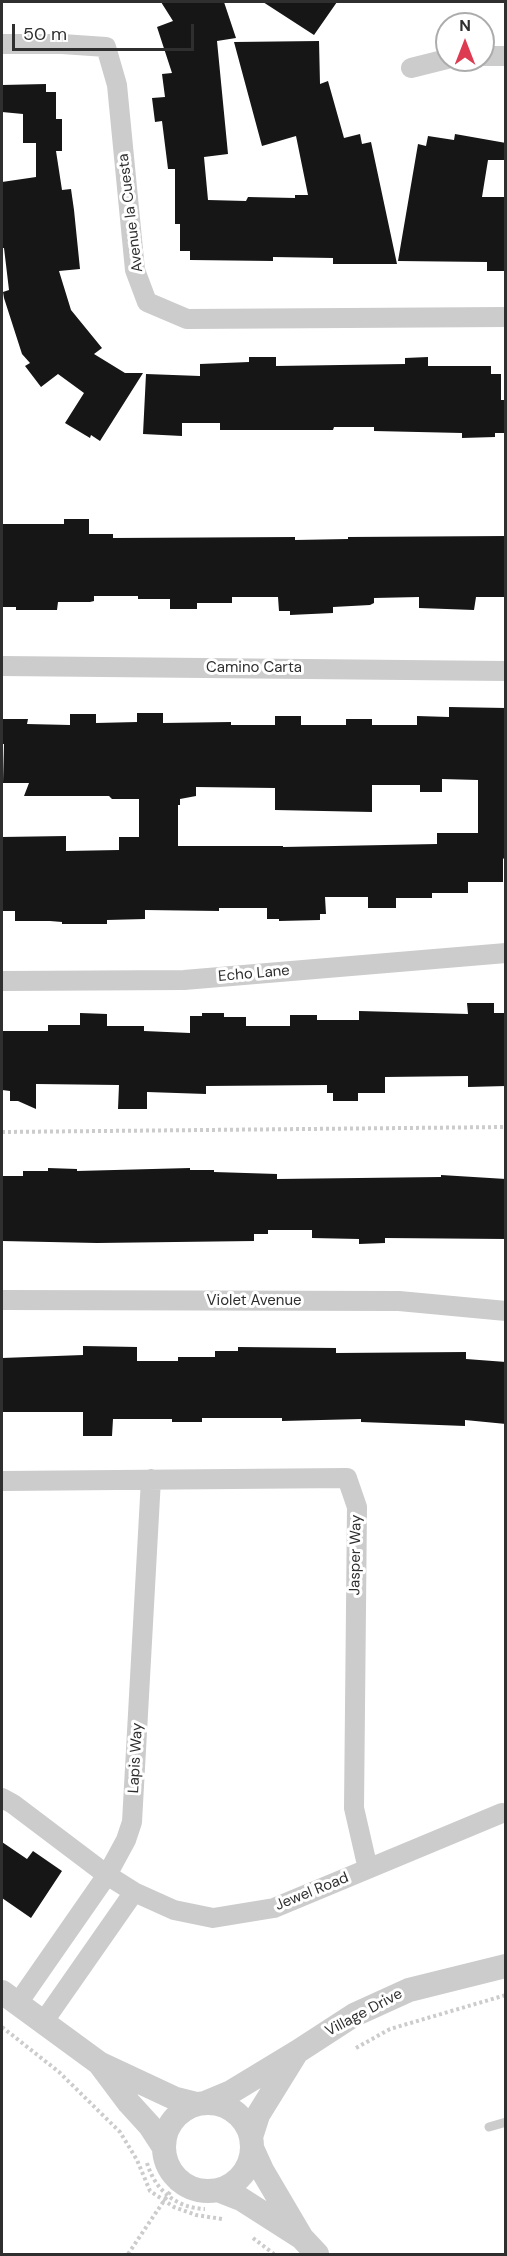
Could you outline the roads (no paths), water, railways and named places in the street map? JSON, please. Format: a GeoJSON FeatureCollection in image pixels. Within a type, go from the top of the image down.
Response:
{"type":"FeatureCollection","features":[{"type":"Feature","properties":{"kind":"street","name":"Avenue la Cuesta"},"geometry":{"type":"LineString","coordinates":[[2,44],[106,47],[117,85],[135,270],[147,302],[187,319],[506,317]]}},
{"type":"Feature","properties":{"kind":"street"},"geometry":{"type":"LineString","coordinates":[[411,68],[435,62]]}},
{"type":"Feature","properties":{"kind":"street","name":"Camino Carta"},"geometry":{"type":"LineString","coordinates":[[2,666],[506,670]]}},
{"type":"Feature","properties":{"kind":"street","name":"Echo Lane"},"geometry":{"type":"LineString","coordinates":[[2,981],[184,980],[506,952]]}},
{"type":"Feature","properties":{"kind":"street","name":"Violet Avenue"},"geometry":{"type":"LineString","coordinates":[[2,1300],[399,1301],[506,1311]]}},
{"type":"Feature","properties":{"kind":"street","name":"Jasper Way"},"geometry":{"type":"LineString","coordinates":[[2,1481],[347,1478],[357,1506],[354,1808],[368,1869]]}},
{"type":"Feature","properties":{"kind":"street","name":"Lapis Way"},"geometry":{"type":"LineString","coordinates":[[10,1997],[75,1921],[107,1875],[126,1840],[134,1806],[151,1479]]}},
{"type":"Feature","properties":{"kind":"street","name":"Jewel Road"},"geometry":{"type":"LineString","coordinates":[[2,1798],[107,1875],[134,1892],[174,1910],[213,1918],[274,1908],[502,1813]]}},
{"type":"Feature","properties":{"kind":"street"},"geometry":{"type":"LineString","coordinates":[[44,2021],[134,1892]]}},
{"type":"Feature","properties":{"kind":"street"},"geometry":{"type":"LineString","coordinates":[[75,1921],[102,1939]]}},
{"type":"Feature","properties":{"kind":"street","name":"Village Drive"},"geometry":{"type":"LineString","coordinates":[[201,2103],[231,2092],[354,2015],[409,1990],[506,1966]]}},
{"type":"Feature","properties":{"kind":"street"},"geometry":{"type":"LineString","coordinates":[[10,1997],[99,2063],[176,2098],[230,2108],[247,2126],[262,2170],[310,2246]]}},
{"type":"Feature","properties":{"kind":"street","name":"Village Drive"},"geometry":{"type":"LineString","coordinates":[[252,2143],[258,2115],[297,2052]]}},
{"type":"Feature","properties":{"kind":"street"},"geometry":{"type":"LineString","coordinates":[[99,2063],[129,2103],[150,2126],[163,2146],[173,2188],[204,2191],[218,2190],[230,2185],[241,2176],[249,2164],[252,2143]]}},
{"type":"Feature","properties":{"kind":"street"},"geometry":{"type":"LineString","coordinates":[[163,2146],[165,2132],[172,2120],[182,2110],[201,2103]]}},
{"type":"Feature","properties":{"kind":"street"},"geometry":{"type":"LineString","coordinates":[[218,2190],[241,2199],[310,2246]]}},
{"type":"Feature","properties":{"kind":"lane"},"geometry":{"type":"LineString","coordinates":[[489,2127],[506,2122]]}}]}
